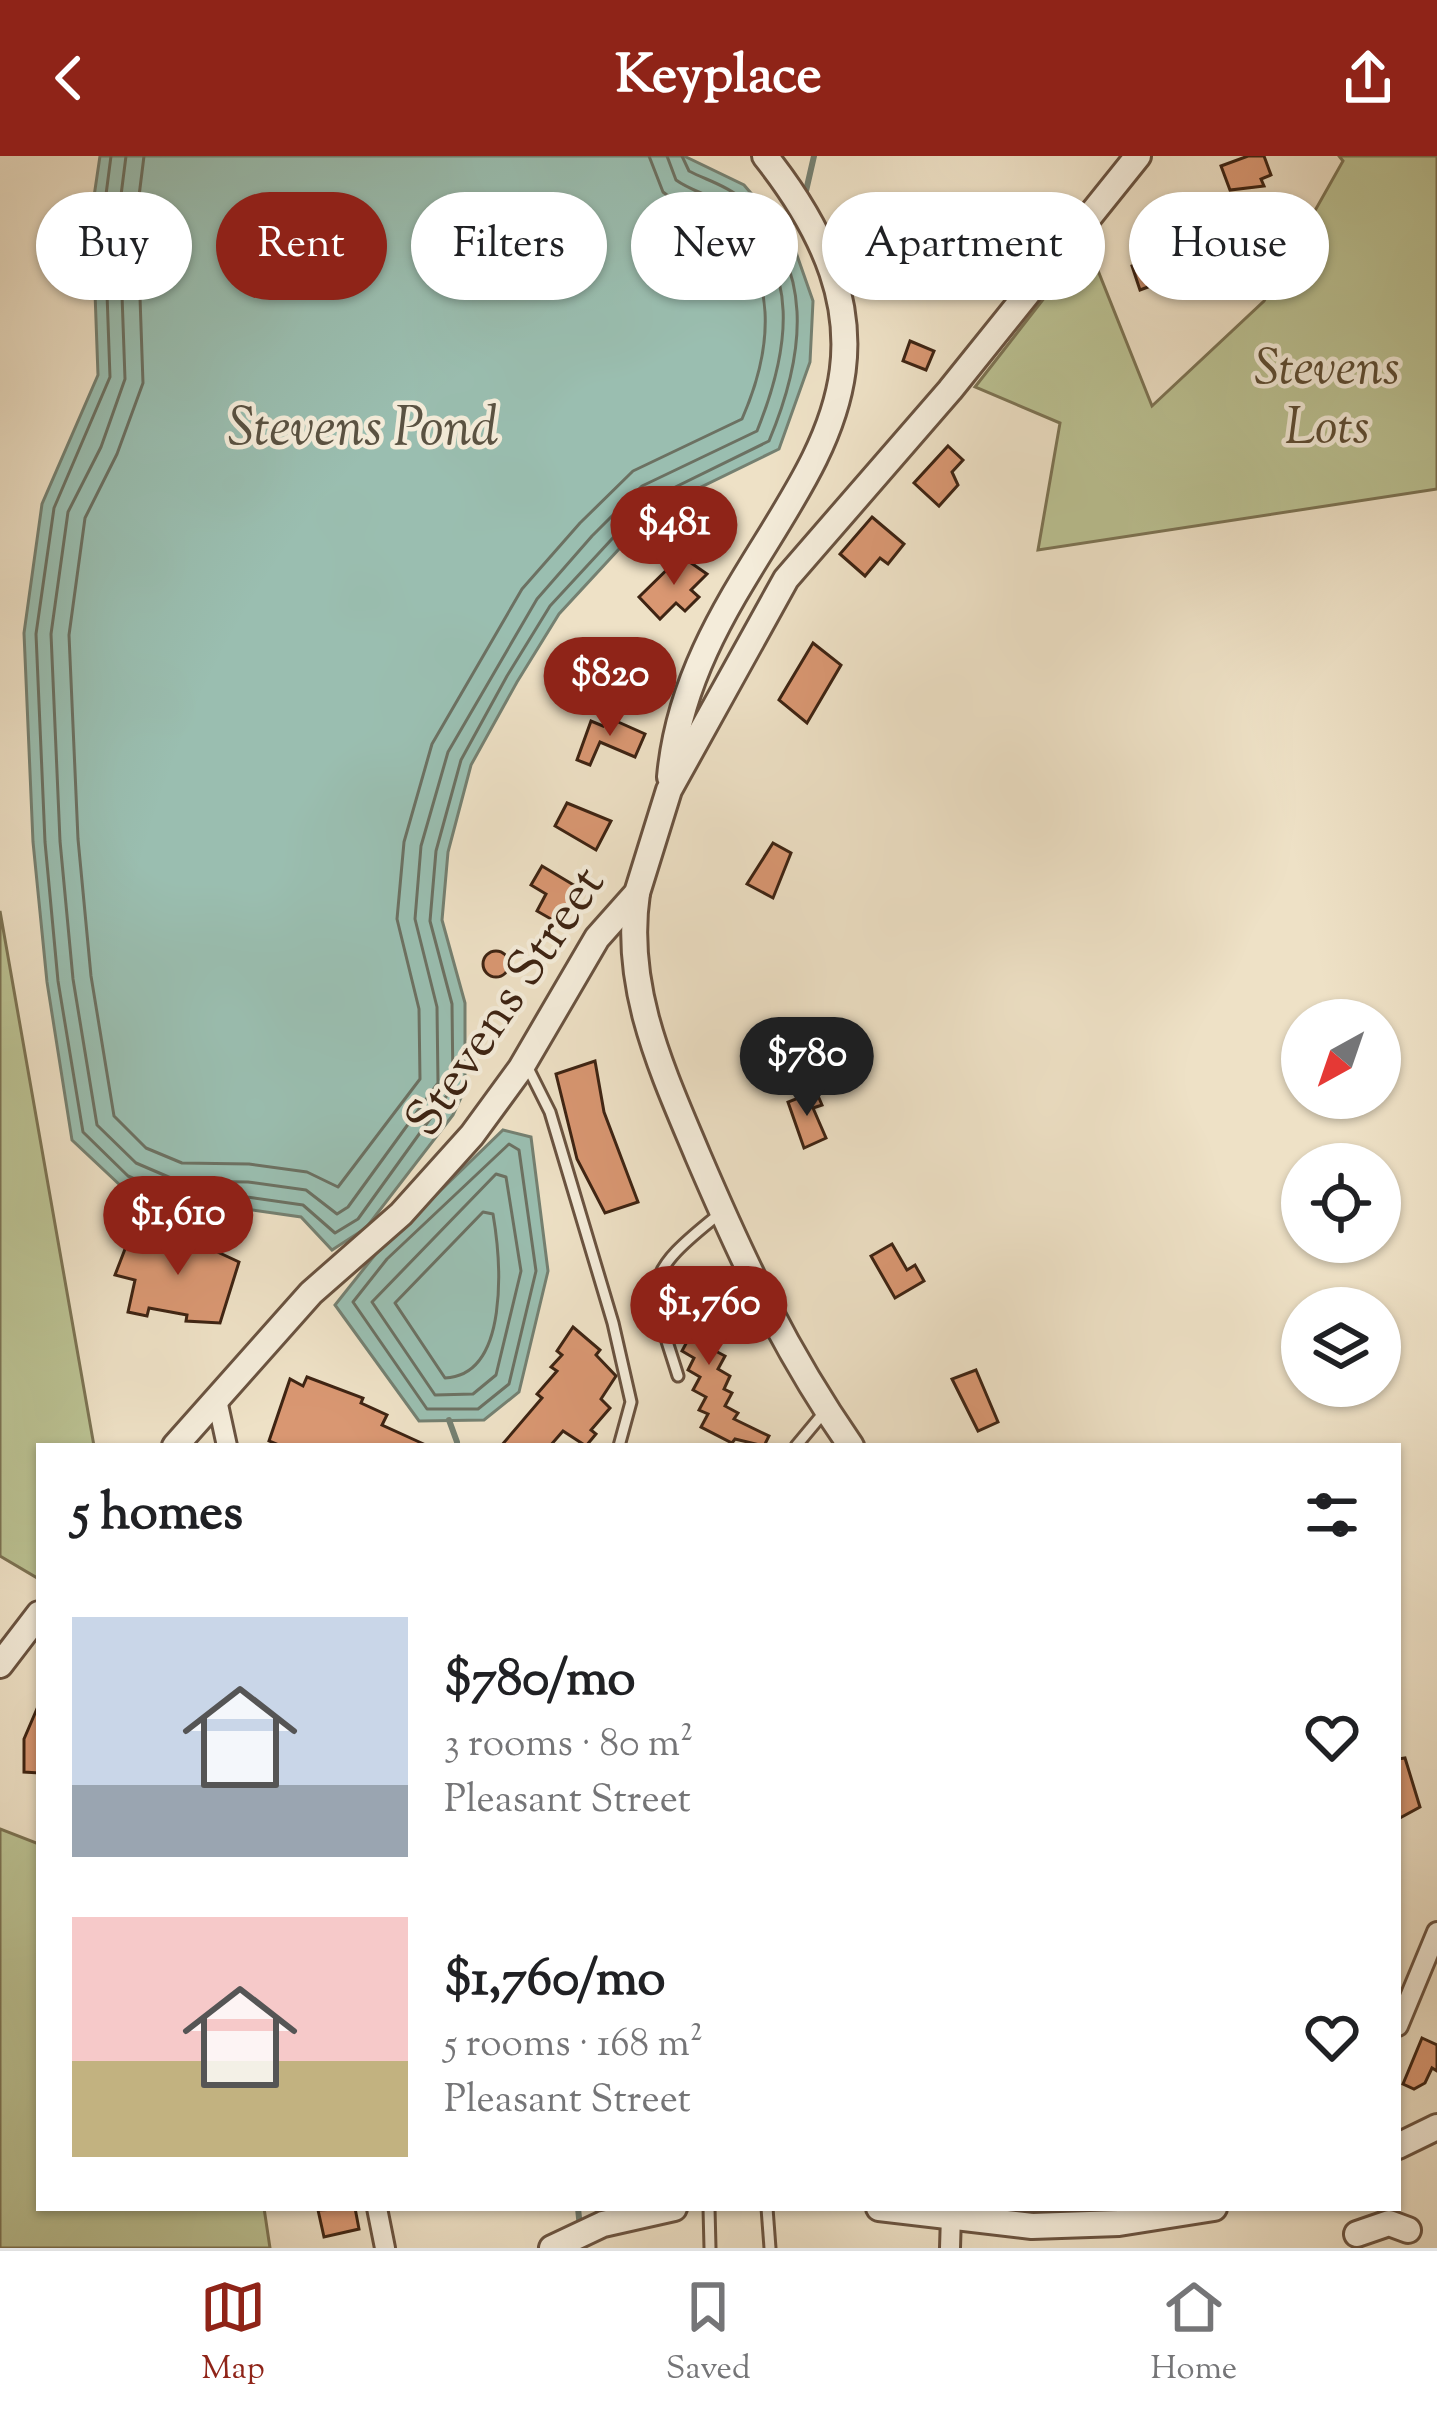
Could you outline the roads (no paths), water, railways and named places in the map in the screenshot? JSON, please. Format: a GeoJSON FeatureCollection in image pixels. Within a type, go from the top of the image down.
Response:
{"type":"FeatureCollection","features":[{"type":"Feature","properties":{"kind":"street"},"geometry":{"type":"LineString","coordinates":[[669,790],[690,691],[820,449],[838,399],[845,351],[833,268],[813,219],[765,156]]}},
{"type":"Feature","properties":{"kind":"street","name":"Stevens Street"},"geometry":{"type":"LineString","coordinates":[[179,1443],[311,1293],[424,1190],[472,1135],[524,1061],[596,938],[638,893],[669,790],[786,579],[950,390],[1138,156]]}},
{"type":"Feature","properties":{"kind":"street"},"geometry":{"type":"LineString","coordinates":[[638,893],[632,934],[641,1004],[655,1052],[722,1212],[792,1361],[849,1443]]}},
{"type":"Feature","properties":{"kind":"street"},"geometry":{"type":"LineString","coordinates":[[217,1400],[225,1443]]}},
{"type":"Feature","properties":{"kind":"street"},"geometry":{"type":"LineString","coordinates":[[0,1665],[36,1618]]}},
{"type":"Feature","properties":{"kind":"street"},"geometry":{"type":"LineString","coordinates":[[1401,2019],[1437,1932]]}},
{"type":"Feature","properties":{"kind":"street"},"geometry":{"type":"LineString","coordinates":[[1401,2145],[1437,2127]]}},
{"type":"Feature","properties":{"kind":"street"},"geometry":{"type":"LineString","coordinates":[[378,2211],[385,2248]]}},
{"type":"Feature","properties":{"kind":"street"},"geometry":{"type":"LineString","coordinates":[[570,2239],[664,2211]]}},
{"type":"Feature","properties":{"kind":"street"},"geometry":{"type":"LineString","coordinates":[[910,2211],[1032,2226],[1176,2211]]}},
{"type":"Feature","properties":{"kind":"street"},"geometry":{"type":"LineString","coordinates":[[1354,2211],[1357,2241],[1389,2223],[1416,2239]]}},
{"type":"Feature","properties":{"kind":"street"},"geometry":{"type":"LineString","coordinates":[[1395,2211],[1416,2239]]}},
{"type":"Feature","properties":{"kind":"street"},"geometry":{"type":"LineString","coordinates":[[950,2248],[951,2215]]}},
{"type":"Feature","properties":{"kind":"lane"},"geometry":{"type":"LineString","coordinates":[[524,1061],[550,1112],[608,1300],[631,1402],[620,1443]]}},
{"type":"Feature","properties":{"kind":"lane"},"geometry":{"type":"LineString","coordinates":[[678,1376],[654,1300],[656,1276],[663,1262],[722,1212]]}},
{"type":"Feature","properties":{"kind":"lane"},"geometry":{"type":"LineString","coordinates":[[798,1443],[826,1410]]}},
{"type":"Feature","properties":{"kind":"lane"},"geometry":{"type":"LineString","coordinates":[[709,2211],[710,2248]]}},
{"type":"Feature","properties":{"kind":"lane"},"geometry":{"type":"LineString","coordinates":[[766,2211],[770,2248]]}},
{"type":"Feature","properties":{"kind":"water","name":"Stevens Pond"},"geometry":{"type":"Polygon","coordinates":[[[100,156],[684,156],[750,192],[631,192],[631,300],[798,300],[798,258],[813,301],[810,362],[779,449],[656,509],[559,614],[471,765],[448,852],[442,920],[465,1003],[465,1089],[453,1115],[366,1228],[332,1250],[301,1217],[246,1209],[173,1208],[121,1186],[72,1140],[47,982],[33,842],[24,633],[42,504],[98,375],[95,300],[192,300],[192,192],[95,192],[100,156]]]}},
{"type":"Feature","properties":{"kind":"water"},"geometry":{"type":"Polygon","coordinates":[[[503,1130],[531,1137],[548,1271],[519,1392],[484,1420],[419,1421],[335,1305],[378,1251],[503,1130]]]}},
{"type":"Feature","properties":{"kind":"waterway"},"geometry":{"type":"LineString","coordinates":[[803,204],[814,156]]}},
{"type":"Feature","properties":{"kind":"waterway"},"geometry":{"type":"LineString","coordinates":[[449,1420],[457,1442]]}},
{"type":"Feature","properties":{"kind":"waterway"},"geometry":{"type":"LineString","coordinates":[[578,2211],[580,2228]]}},
{"type":"Feature","properties":{"kind":"park label","name":"Stevens Lots"},"geometry":{"type":"Point","coordinates":[1327,394]}}]}
